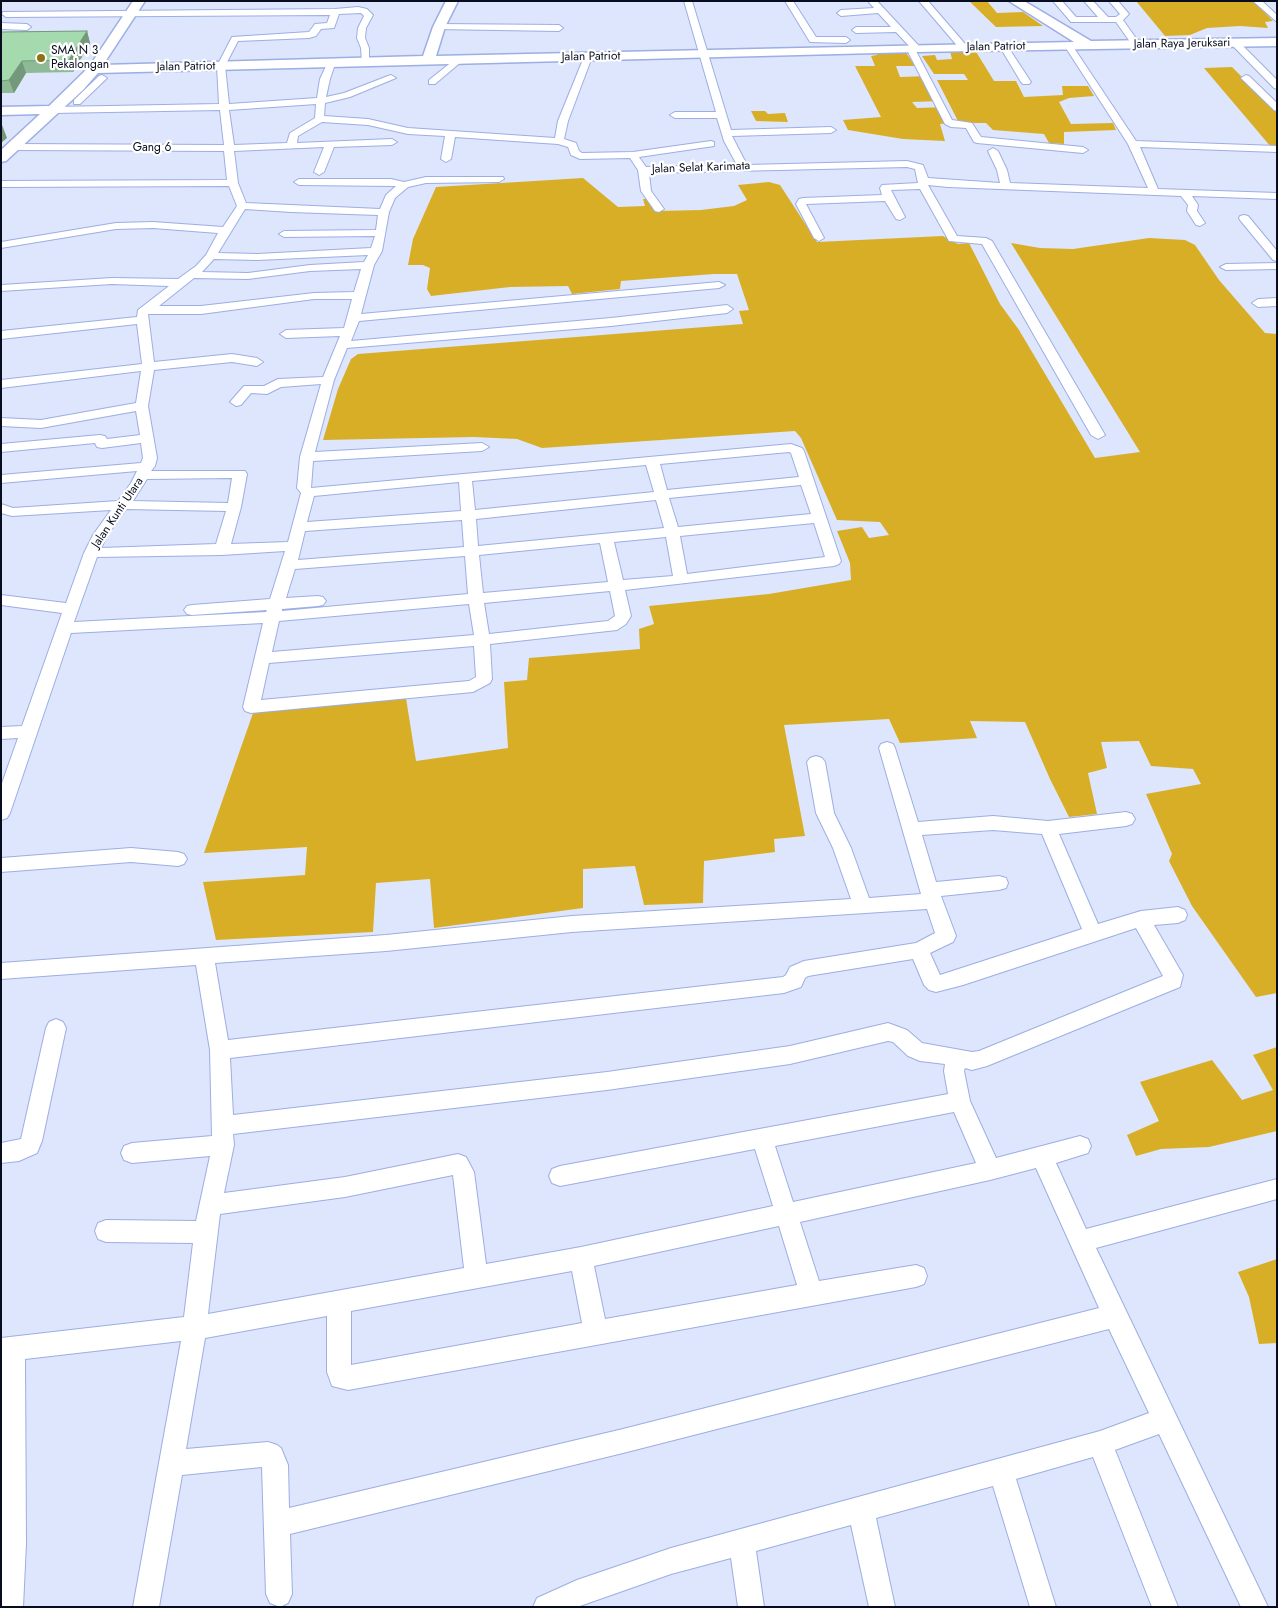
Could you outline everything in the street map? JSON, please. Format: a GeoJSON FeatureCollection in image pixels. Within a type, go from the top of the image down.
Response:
{"type":"FeatureCollection","features":[{"type":"Feature","properties":{"kind":"street"},"geometry":{"type":"LineString","coordinates":[[77,102],[85,88],[98,73],[138,1]]}},
{"type":"Feature","properties":{"kind":"street"},"geometry":{"type":"LineString","coordinates":[[351,1],[358,10]]}},
{"type":"Feature","properties":{"kind":"street"},"geometry":{"type":"LineString","coordinates":[[428,60],[439,27],[452,1]]}},
{"type":"Feature","properties":{"kind":"street"},"geometry":{"type":"LineString","coordinates":[[688,1],[726,133],[743,167]]}},
{"type":"Feature","properties":{"kind":"street"},"geometry":{"type":"LineString","coordinates":[[789,1],[813,40],[850,47]]}},
{"type":"Feature","properties":{"kind":"street"},"geometry":{"type":"LineString","coordinates":[[872,1],[897,29],[896,32],[910,48],[948,122],[951,124],[969,125],[977,140],[1083,150]]}},
{"type":"Feature","properties":{"kind":"street"},"geometry":{"type":"LineString","coordinates":[[923,1],[962,46]]}},
{"type":"Feature","properties":{"kind":"street"},"geometry":{"type":"LineString","coordinates":[[1015,1],[1088,45]]}},
{"type":"Feature","properties":{"kind":"street"},"geometry":{"type":"LineString","coordinates":[[1057,1],[1074,20],[1118,19],[1125,14],[1113,1]]}},
{"type":"Feature","properties":{"kind":"street"},"geometry":{"type":"LineString","coordinates":[[1088,1],[1105,19]]}},
{"type":"Feature","properties":{"kind":"street"},"geometry":{"type":"LineString","coordinates":[[1257,1],[1277,20]]}},
{"type":"Feature","properties":{"kind":"street"},"geometry":{"type":"LineString","coordinates":[[6,14],[63,11],[76,18],[131,14],[335,12],[358,10],[364,11],[369,16],[358,28],[365,48],[366,62]]}},
{"type":"Feature","properties":{"kind":"street"},"geometry":{"type":"LineString","coordinates":[[840,13],[879,10]]}},
{"type":"Feature","properties":{"kind":"street"},"geometry":{"type":"LineString","coordinates":[[267,12],[266,24],[272,33],[271,38]]}},
{"type":"Feature","properties":{"kind":"street"},"geometry":{"type":"LineString","coordinates":[[242,206],[233,183],[221,66],[234,39],[313,34],[318,26],[335,26],[335,12]]}},
{"type":"Feature","properties":{"kind":"street"},"geometry":{"type":"LineString","coordinates":[[1118,19],[1136,44]]}},
{"type":"Feature","properties":{"kind":"street"},"geometry":{"type":"LineString","coordinates":[[1,26],[27,27]]}},
{"type":"Feature","properties":{"kind":"street"},"geometry":{"type":"LineString","coordinates":[[439,27],[559,28]]}},
{"type":"Feature","properties":{"kind":"street"},"geometry":{"type":"LineString","coordinates":[[856,30],[897,29]]}},
{"type":"Feature","properties":{"kind":"street"},"geometry":{"type":"LineString","coordinates":[[840,30],[850,47]]}},
{"type":"Feature","properties":{"kind":"street","name":"Jalan Raya Jeruksari"},"geometry":{"type":"LineString","coordinates":[[1088,45],[1277,42]]}},
{"type":"Feature","properties":{"kind":"street"},"geometry":{"type":"LineString","coordinates":[[1236,43],[1277,86]]}},
{"type":"Feature","properties":{"kind":"street"},"geometry":{"type":"LineString","coordinates":[[1068,45],[1133,144],[1154,191]]}},
{"type":"Feature","properties":{"kind":"street","name":"Jalan Patriot"},"geometry":{"type":"LineString","coordinates":[[98,73],[221,66],[702,54],[850,47],[910,48],[1088,45]]}},
{"type":"Feature","properties":{"kind":"street"},"geometry":{"type":"LineString","coordinates":[[1004,46],[1026,82]]}},
{"type":"Feature","properties":{"kind":"street"},"geometry":{"type":"LineString","coordinates":[[292,144],[293,135],[320,119],[368,122],[408,131],[560,141],[563,121],[588,57]]}},
{"type":"Feature","properties":{"kind":"street"},"geometry":{"type":"LineString","coordinates":[[432,82],[458,60]]}},
{"type":"Feature","properties":{"kind":"street"},"geometry":{"type":"LineString","coordinates":[[320,119],[325,79],[331,64]]}},
{"type":"Feature","properties":{"kind":"street"},"geometry":{"type":"LineString","coordinates":[[1,111],[226,107],[321,101],[347,95],[391,78]]}},
{"type":"Feature","properties":{"kind":"street"},"geometry":{"type":"LineString","coordinates":[[1246,78],[1277,108]]}},
{"type":"Feature","properties":{"kind":"street"},"geometry":{"type":"LineString","coordinates":[[1,158],[53,110],[85,88]]}},
{"type":"Feature","properties":{"kind":"street"},"geometry":{"type":"LineString","coordinates":[[674,115],[721,115]]}},
{"type":"Feature","properties":{"kind":"street"},"geometry":{"type":"LineString","coordinates":[[726,133],[831,130]]}},
{"type":"Feature","properties":{"kind":"street"},"geometry":{"type":"LineString","coordinates":[[446,159],[451,133]]}},
{"type":"Feature","properties":{"kind":"street","name":"Jalan Selat Karimata"},"geometry":{"type":"LineString","coordinates":[[560,141],[572,145],[575,154],[580,156],[633,156],[643,170],[907,164],[919,167],[924,184]]}},
{"type":"Feature","properties":{"kind":"street","name":"Gang 6"},"geometry":{"type":"LineString","coordinates":[[12,148],[229,148],[292,144],[392,142]]}},
{"type":"Feature","properties":{"kind":"street"},"geometry":{"type":"LineString","coordinates":[[319,172],[330,144]]}},
{"type":"Feature","properties":{"kind":"street"},"geometry":{"type":"LineString","coordinates":[[633,156],[711,144]]}},
{"type":"Feature","properties":{"kind":"street"},"geometry":{"type":"LineString","coordinates":[[1133,144],[1277,149]]}},
{"type":"Feature","properties":{"kind":"street"},"geometry":{"type":"LineString","coordinates":[[993,150],[1002,170],[1006,186]]}},
{"type":"Feature","properties":{"kind":"street"},"geometry":{"type":"LineString","coordinates":[[643,170],[646,192],[659,209]]}},
{"type":"Feature","properties":{"kind":"street"},"geometry":{"type":"LineString","coordinates":[[242,206],[347,196],[391,182],[404,185],[426,180],[499,179]]}},
{"type":"Feature","properties":{"kind":"street"},"geometry":{"type":"LineString","coordinates":[[299,182],[347,196],[384,212]]}},
{"type":"Feature","properties":{"kind":"street"},"geometry":{"type":"LineString","coordinates":[[1,184],[233,183]]}},
{"type":"Feature","properties":{"kind":"street"},"geometry":{"type":"LineString","coordinates":[[924,184],[953,239],[978,239],[986,241],[1098,435]]}},
{"type":"Feature","properties":{"kind":"street"},"geometry":{"type":"LineString","coordinates":[[900,217],[885,188],[924,184],[1006,186],[1065,184],[1154,191],[1277,196]]}},
{"type":"Feature","properties":{"kind":"street"},"geometry":{"type":"LineString","coordinates":[[308,492],[304,488],[307,457],[328,380],[354,318],[368,266],[376,251],[384,212],[390,197],[404,185]]}},
{"type":"Feature","properties":{"kind":"street"},"geometry":{"type":"LineString","coordinates":[[1184,192],[1193,205],[1192,211],[1200,223]]}},
{"type":"Feature","properties":{"kind":"street"},"geometry":{"type":"LineString","coordinates":[[819,238],[801,204],[804,201],[888,197]]}},
{"type":"Feature","properties":{"kind":"street"},"geometry":{"type":"LineString","coordinates":[[144,314],[192,275],[211,256],[242,206]]}},
{"type":"Feature","properties":{"kind":"street"},"geometry":{"type":"LineString","coordinates":[[1244,218],[1277,258]]}},
{"type":"Feature","properties":{"kind":"street"},"geometry":{"type":"LineString","coordinates":[[1,246],[116,226],[153,225],[226,230]]}},
{"type":"Feature","properties":{"kind":"street"},"geometry":{"type":"LineString","coordinates":[[284,234],[381,233]]}},
{"type":"Feature","properties":{"kind":"street"},"geometry":{"type":"LineString","coordinates":[[211,256],[257,257],[376,251]]}},
{"type":"Feature","properties":{"kind":"street"},"geometry":{"type":"LineString","coordinates":[[192,275],[248,276],[310,268],[368,266]]}},
{"type":"Feature","properties":{"kind":"street"},"geometry":{"type":"LineString","coordinates":[[1226,267],[1277,266]]}},
{"type":"Feature","properties":{"kind":"street"},"geometry":{"type":"LineString","coordinates":[[310,268],[314,296]]}},
{"type":"Feature","properties":{"kind":"street"},"geometry":{"type":"LineString","coordinates":[[1,288],[112,280],[180,284]]}},
{"type":"Feature","properties":{"kind":"street"},"geometry":{"type":"LineString","coordinates":[[354,318],[719,285]]}},
{"type":"Feature","properties":{"kind":"street"},"geometry":{"type":"LineString","coordinates":[[664,289],[671,314]]}},
{"type":"Feature","properties":{"kind":"street"},"geometry":{"type":"LineString","coordinates":[[1,335],[144,314],[201,310],[314,296],[359,295]]}},
{"type":"Feature","properties":{"kind":"street"},"geometry":{"type":"LineString","coordinates":[[1258,303],[1277,302]]}},
{"type":"Feature","properties":{"kind":"street"},"geometry":{"type":"LineString","coordinates":[[286,334],[345,339],[611,322],[727,309]]}},
{"type":"Feature","properties":{"kind":"street","name":"Jalan Kunti Utara"},"geometry":{"type":"LineString","coordinates":[[1,813],[5,790],[28,732],[91,553],[100,535],[146,470],[150,455],[142,406],[148,366],[144,314]]}},
{"type":"Feature","properties":{"kind":"street"},"geometry":{"type":"LineString","coordinates":[[1,384],[223,358],[257,362]]}},
{"type":"Feature","properties":{"kind":"street"},"geometry":{"type":"LineString","coordinates":[[236,402],[248,389],[267,390],[278,383],[328,380]]}},
{"type":"Feature","properties":{"kind":"street"},"geometry":{"type":"LineString","coordinates":[[1,422],[41,424],[142,406]]}},
{"type":"Feature","properties":{"kind":"street"},"geometry":{"type":"LineString","coordinates":[[1,448],[100,439],[102,444],[147,438]]}},
{"type":"Feature","properties":{"kind":"street"},"geometry":{"type":"LineString","coordinates":[[307,457],[482,447]]}},
{"type":"Feature","properties":{"kind":"street"},"geometry":{"type":"LineString","coordinates":[[1,600],[69,618],[274,611],[834,562],[797,451],[791,448],[308,492]]}},
{"type":"Feature","properties":{"kind":"street"},"geometry":{"type":"LineString","coordinates":[[652,462],[672,533],[680,575]]}},
{"type":"Feature","properties":{"kind":"street"},"geometry":{"type":"LineString","coordinates":[[1,479],[146,470],[240,474],[234,507],[222,550]]}},
{"type":"Feature","properties":{"kind":"street"},"geometry":{"type":"LineString","coordinates":[[308,492],[289,565],[274,611],[250,707],[477,685],[484,679],[482,640],[465,478]]}},
{"type":"Feature","properties":{"kind":"street"},"geometry":{"type":"LineString","coordinates":[[299,527],[469,515],[807,480]]}},
{"type":"Feature","properties":{"kind":"street"},"geometry":{"type":"LineString","coordinates":[[1,508],[12,512],[122,505],[234,507]]}},
{"type":"Feature","properties":{"kind":"street"},"geometry":{"type":"LineString","coordinates":[[289,565],[473,551],[820,518]]}},
{"type":"Feature","properties":{"kind":"street"},"geometry":{"type":"LineString","coordinates":[[263,658],[482,640],[612,626],[621,620],[623,616],[606,538]]}},
{"type":"Feature","properties":{"kind":"street"},"geometry":{"type":"LineString","coordinates":[[91,553],[222,550],[294,546]]}},
{"type":"Feature","properties":{"kind":"street"},"geometry":{"type":"LineString","coordinates":[[1,733],[28,732]]}},
{"type":"Feature","properties":{"kind":"street"},"geometry":{"type":"LineString","coordinates":[[220,1050],[784,985],[794,981],[796,973],[804,969],[919,950],[946,937],[931,895],[887,748]]}},
{"type":"Feature","properties":{"kind":"street"},"geometry":{"type":"LineString","coordinates":[[816,762],[825,813],[842,848],[862,904]]}},
{"type":"Feature","properties":{"kind":"street"},"geometry":{"type":"LineString","coordinates":[[912,829],[992,823],[1048,828],[1126,819]]}},
{"type":"Feature","properties":{"kind":"street"},"geometry":{"type":"LineString","coordinates":[[1048,828],[1093,933]]}},
{"type":"Feature","properties":{"kind":"street"},"geometry":{"type":"LineString","coordinates":[[1,865],[131,855],[178,859]]}},
{"type":"Feature","properties":{"kind":"street"},"geometry":{"type":"LineString","coordinates":[[1,971],[386,943],[572,924],[691,915],[814,909],[931,895],[999,883]]}},
{"type":"Feature","properties":{"kind":"street"},"geometry":{"type":"LineString","coordinates":[[919,950],[931,979],[936,984],[1141,919],[1178,915]]}},
{"type":"Feature","properties":{"kind":"street"},"geometry":{"type":"LineString","coordinates":[[132,1153],[223,1136],[790,1055],[888,1032],[900,1036],[915,1050],[920,1052],[972,1061],[980,1060],[1173,981],[1173,975],[1141,919]]}},
{"type":"Feature","properties":{"kind":"street"},"geometry":{"type":"LineString","coordinates":[[146,1607],[195,1328],[205,1232],[212,1205],[223,1136],[220,1050],[204,956]]}},
{"type":"Feature","properties":{"kind":"street"},"geometry":{"type":"LineString","coordinates":[[1,1153],[25,1149],[31,1141],[56,1028]]}},
{"type":"Feature","properties":{"kind":"street"},"geometry":{"type":"LineString","coordinates":[[956,1057],[954,1071],[960,1100],[990,1170]]}},
{"type":"Feature","properties":{"kind":"street"},"geometry":{"type":"LineString","coordinates":[[560,1176],[960,1100]]}},
{"type":"Feature","properties":{"kind":"street"},"geometry":{"type":"LineString","coordinates":[[762,1139],[812,1294]]}},
{"type":"Feature","properties":{"kind":"street"},"geometry":{"type":"LineString","coordinates":[[10,1607],[13,1544],[7,1349],[195,1328],[580,1258],[990,1170],[1080,1146]]}},
{"type":"Feature","properties":{"kind":"street"},"geometry":{"type":"LineString","coordinates":[[1042,1157],[1082,1240],[1114,1316],[1255,1607]]}},
{"type":"Feature","properties":{"kind":"street"},"geometry":{"type":"LineString","coordinates":[[212,1205],[345,1187],[458,1164],[463,1172],[476,1276]]}},
{"type":"Feature","properties":{"kind":"street"},"geometry":{"type":"LineString","coordinates":[[1082,1240],[1277,1189]]}},
{"type":"Feature","properties":{"kind":"street"},"geometry":{"type":"LineString","coordinates":[[106,1231],[205,1232]]}},
{"type":"Feature","properties":{"kind":"street"},"geometry":{"type":"LineString","coordinates":[[580,1258],[596,1333]]}},
{"type":"Feature","properties":{"kind":"street"},"geometry":{"type":"LineString","coordinates":[[339,1301],[339,1372],[343,1377],[916,1276]]}},
{"type":"Feature","properties":{"kind":"street"},"geometry":{"type":"LineString","coordinates":[[276,1524],[632,1439],[1114,1316]]}},
{"type":"Feature","properties":{"kind":"street"},"geometry":{"type":"LineString","coordinates":[[546,1607],[586,1589],[630,1573],[1100,1443],[1165,1419]]}},
{"type":"Feature","properties":{"kind":"street"},"geometry":{"type":"LineString","coordinates":[[1100,1443],[1165,1607]]}},
{"type":"Feature","properties":{"kind":"street"},"geometry":{"type":"LineString","coordinates":[[172,1463],[268,1454],[273,1459],[275,1465],[280,1594]]}},
{"type":"Feature","properties":{"kind":"street"},"geometry":{"type":"LineString","coordinates":[[1001,1471],[1043,1607]]}},
{"type":"Feature","properties":{"kind":"street"},"geometry":{"type":"LineString","coordinates":[[861,1509],[882,1607]]}},
{"type":"Feature","properties":{"kind":"street"},"geometry":{"type":"LineString","coordinates":[[742,1541],[751,1607]]}},
{"type":"Feature","properties":{"kind":"shaded area"},"geometry":{"type":"Polygon","coordinates":[[[969,1],[987,1],[997,13],[1023,12],[1043,26],[996,27],[969,1]]]}},
{"type":"Feature","properties":{"kind":"shaded area"},"geometry":{"type":"Polygon","coordinates":[[[1136,1],[1254,1],[1273,21],[1265,22],[1268,28],[1240,26],[1207,28],[1190,35],[1165,36],[1136,1]]]}},
{"type":"Feature","properties":{"kind":"shaded area"},"geometry":{"type":"Polygon","coordinates":[[[975,50],[994,81],[1016,81],[1024,97],[1063,95],[1062,86],[1088,86],[1094,96],[1069,98],[1059,102],[1071,124],[1113,123],[1116,130],[1064,132],[1064,144],[1049,143],[1044,134],[993,130],[986,123],[959,123],[937,80],[968,80],[964,74],[934,74],[922,56],[935,55],[937,60],[952,59],[950,51],[975,50]]]}},
{"type":"Feature","properties":{"kind":"shaded area"},"geometry":{"type":"Polygon","coordinates":[[[877,51],[905,51],[915,66],[896,66],[900,77],[928,76],[941,101],[912,102],[917,108],[946,107],[953,123],[940,124],[945,141],[903,139],[848,130],[843,120],[881,117],[855,66],[875,66],[871,56],[877,55],[877,51]]]}},
{"type":"Feature","properties":{"kind":"shaded area"},"geometry":{"type":"Polygon","coordinates":[[[1232,67],[1277,112],[1277,147],[1271,147],[1204,68],[1232,67]]]}},
{"type":"Feature","properties":{"kind":"shaded area"},"geometry":{"type":"Polygon","coordinates":[[[751,111],[765,111],[768,114],[785,113],[788,122],[756,121],[751,111]]]}},
{"type":"Feature","properties":{"kind":"shaded area"},"geometry":{"type":"Polygon","coordinates":[[[583,178],[618,207],[645,206],[643,199],[648,199],[657,211],[701,210],[734,206],[747,200],[738,185],[769,182],[780,185],[817,242],[943,236],[958,244],[969,243],[1000,304],[1019,330],[1095,458],[1140,452],[1011,243],[1040,248],[1073,249],[1149,238],[1185,240],[1195,245],[1219,280],[1265,333],[1277,334],[1277,993],[1256,997],[1192,906],[1169,861],[1172,854],[1146,794],[1201,784],[1193,769],[1151,766],[1139,741],[1101,742],[1107,768],[1088,773],[1097,814],[1069,817],[1025,722],[970,721],[977,738],[900,743],[889,719],[784,725],[805,836],[774,839],[775,852],[704,861],[703,903],[644,905],[635,866],[583,869],[583,908],[434,928],[430,879],[376,883],[373,932],[216,940],[203,882],[305,875],[307,847],[204,853],[253,713],[406,698],[416,761],[508,748],[504,682],[527,680],[529,658],[640,649],[639,629],[654,624],[649,606],[769,594],[851,580],[850,563],[837,531],[862,527],[869,538],[889,535],[880,522],[837,520],[801,438],[795,431],[542,448],[517,439],[474,437],[323,440],[338,389],[351,359],[358,354],[743,324],[739,311],[749,310],[737,274],[621,281],[620,289],[572,294],[568,286],[510,287],[431,296],[427,289],[430,268],[423,265],[408,265],[413,239],[436,187],[583,178]]]}},
{"type":"Feature","properties":{"kind":"shaded area"},"geometry":{"type":"Polygon","coordinates":[[[1277,1047],[1277,1131],[1209,1147],[1161,1149],[1136,1156],[1127,1135],[1159,1121],[1140,1082],[1212,1060],[1242,1100],[1273,1090],[1253,1055],[1277,1047]]]}},
{"type":"Feature","properties":{"kind":"shaded area"},"geometry":{"type":"Polygon","coordinates":[[[1277,1259],[1277,1343],[1259,1344],[1249,1297],[1238,1272],[1277,1259]]]}},
{"type":"Feature","properties":{"kind":"building"},"geometry":{"type":"Polygon","coordinates":[[[87,31],[69,60],[22,61],[9,80],[1,81],[1,32],[87,31]]]}},
{"type":"Feature","properties":{"kind":"place","name":"SMA N 3 Pekalongan"},"geometry":{"type":"Point","coordinates":[41,58]}}]}
